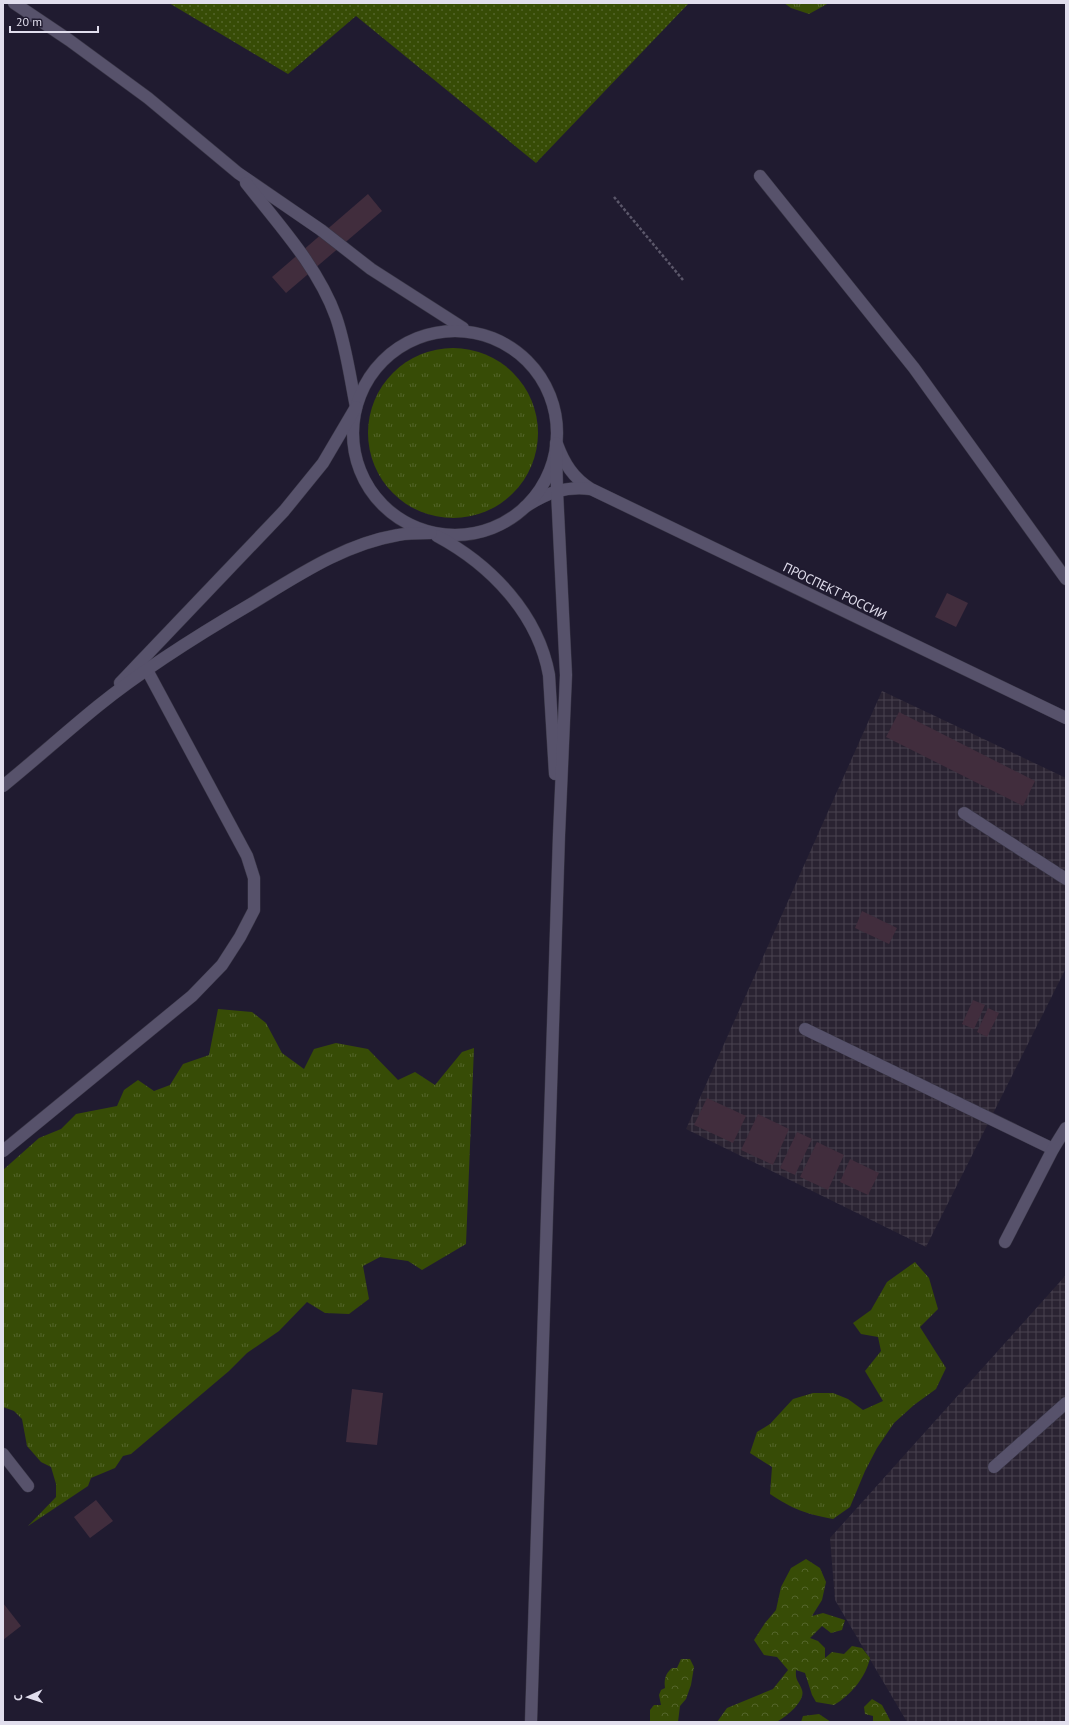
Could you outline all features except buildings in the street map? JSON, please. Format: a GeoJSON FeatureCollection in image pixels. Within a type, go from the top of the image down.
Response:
{"type":"FeatureCollection","features":[{"type":"Feature","properties":{"kind":"street"},"geometry":{"type":"LineString","coordinates":[[14,3],[69,40],[148,98],[238,173],[321,230],[371,269],[463,328],[502,342],[518,353],[533,368],[544,384],[552,403],[556,423],[557,491],[566,675],[558,835],[531,1722]]}},
{"type":"Feature","properties":{"kind":"street"},"geometry":{"type":"LineString","coordinates":[[98,706],[284,511],[323,463],[356,407],[336,317],[320,283],[297,248],[238,173]]}},
{"type":"Feature","properties":{"kind":"street"},"geometry":{"type":"LineString","coordinates":[[760,176],[914,368],[1066,579]]}},
{"type":"Feature","properties":{"kind":"street"},"geometry":{"type":"LineString","coordinates":[[463,328],[423,336],[405,344],[388,356],[374,371],[363,388],[356,407],[353,424],[353,443],[356,460],[363,478],[372,493],[384,507],[398,518],[414,527],[431,533],[465,553],[502,585],[530,622],[539,641],[549,675],[558,835]]}},
{"type":"Feature","properties":{"kind":"street"},"geometry":{"type":"LineString","coordinates":[[556,443],[566,464],[574,476],[591,489]]}},
{"type":"Feature","properties":{"kind":"street"},"geometry":{"type":"LineString","coordinates":[[525,507],[543,484],[554,457],[556,443]]}},
{"type":"Feature","properties":{"kind":"street"},"geometry":{"type":"LineString","coordinates":[[3,786],[98,706],[148,670],[210,628],[294,577],[342,551],[398,534],[431,533],[460,535],[488,530],[514,516],[540,497],[557,491],[574,488],[591,489]]}},
{"type":"Feature","properties":{"kind":"street","name":"ПРОСПЕКТ РОССИИ"},"geometry":{"type":"LineString","coordinates":[[591,489],[1066,718]]}},
{"type":"Feature","properties":{"kind":"street"},"geometry":{"type":"LineString","coordinates":[[3,1151],[192,996],[222,965],[240,937],[254,910],[254,878],[248,856],[148,670]]}},
{"type":"Feature","properties":{"kind":"street"},"geometry":{"type":"LineString","coordinates":[[964,813],[1066,879]]}},
{"type":"Feature","properties":{"kind":"street"},"geometry":{"type":"LineString","coordinates":[[805,1029],[1053,1149]]}},
{"type":"Feature","properties":{"kind":"street"},"geometry":{"type":"LineString","coordinates":[[1005,1242],[1053,1149],[1066,1128]]}},
{"type":"Feature","properties":{"kind":"street"},"geometry":{"type":"LineString","coordinates":[[994,1467],[1066,1403]]}},
{"type":"Feature","properties":{"kind":"street"},"geometry":{"type":"LineString","coordinates":[[3,1454],[28,1486]]}},
{"type":"Feature","properties":{"kind":"path"},"geometry":{"type":"LineString","coordinates":[[614,197],[683,280]]}},
{"type":"Feature","properties":{"kind":"shaded area"},"geometry":{"type":"Polygon","coordinates":[[[882,691],[1066,778],[1066,968],[926,1247],[686,1129],[882,691]]]}},
{"type":"Feature","properties":{"kind":"shaded area"},"geometry":{"type":"Polygon","coordinates":[[[1066,1275],[1066,1722],[907,1722],[835,1600],[830,1538],[1066,1275]]]}},
{"type":"Feature","properties":{"kind":"green space"},"geometry":{"type":"Polygon","coordinates":[[[169,3],[689,3],[536,163],[356,16],[288,74],[169,3]]]}},
{"type":"Feature","properties":{"kind":"green space"},"geometry":{"type":"Polygon","coordinates":[[[784,3],[829,3],[809,14],[791,8],[784,3]]]}},
{"type":"Feature","properties":{"kind":"green space"},"geometry":{"type":"Polygon","coordinates":[[[445,348],[461,348],[486,354],[507,367],[519,379],[532,400],[538,425],[538,441],[532,466],[519,487],[507,499],[486,512],[461,518],[445,518],[420,512],[399,499],[387,487],[374,466],[368,441],[368,425],[374,400],[387,379],[399,367],[420,354],[445,348]]]}},
{"type":"Feature","properties":{"kind":"green space"},"geometry":{"type":"Polygon","coordinates":[[[218,1009],[252,1012],[266,1023],[282,1053],[304,1069],[314,1049],[336,1043],[368,1049],[398,1080],[415,1072],[435,1085],[462,1052],[474,1048],[466,1244],[422,1270],[408,1261],[380,1257],[363,1266],[369,1299],[349,1314],[325,1313],[307,1302],[279,1331],[247,1353],[229,1371],[131,1454],[123,1456],[115,1468],[91,1478],[88,1486],[28,1526],[56,1497],[56,1484],[51,1467],[41,1462],[27,1446],[22,1419],[14,1411],[3,1407],[3,1170],[39,1138],[61,1129],[76,1114],[117,1106],[124,1090],[138,1080],[154,1091],[170,1085],[183,1064],[209,1055],[218,1009]]]}},
{"type":"Feature","properties":{"kind":"green space"},"geometry":{"type":"Polygon","coordinates":[[[915,1262],[929,1278],[938,1309],[920,1327],[946,1368],[936,1389],[914,1405],[894,1423],[877,1448],[865,1471],[850,1507],[833,1519],[807,1513],[786,1504],[770,1494],[772,1467],[750,1453],[757,1432],[770,1424],[793,1399],[813,1393],[833,1393],[848,1399],[863,1410],[883,1401],[865,1371],[881,1351],[878,1337],[861,1334],[853,1323],[871,1310],[887,1282],[915,1262]]]}},
{"type":"Feature","properties":{"kind":"green space"},"geometry":{"type":"Polygon","coordinates":[[[806,1559],[820,1568],[826,1582],[822,1600],[812,1616],[823,1613],[845,1620],[842,1630],[831,1633],[822,1626],[810,1638],[818,1641],[825,1648],[825,1658],[832,1652],[844,1654],[852,1646],[862,1648],[870,1658],[865,1672],[852,1691],[834,1705],[816,1702],[812,1695],[805,1673],[796,1670],[797,1679],[802,1690],[801,1699],[794,1709],[780,1720],[776,1722],[717,1722],[727,1708],[773,1689],[788,1670],[777,1657],[764,1655],[754,1640],[776,1610],[781,1587],[791,1568],[806,1559]]]}},
{"type":"Feature","properties":{"kind":"green space"},"geometry":{"type":"Polygon","coordinates":[[[681,1659],[690,1659],[694,1667],[691,1685],[686,1699],[680,1706],[678,1722],[650,1722],[650,1710],[654,1705],[661,1705],[659,1695],[661,1690],[665,1688],[666,1675],[672,1668],[677,1668],[681,1659]]]}},
{"type":"Feature","properties":{"kind":"green space"},"geometry":{"type":"Polygon","coordinates":[[[872,1699],[882,1705],[891,1722],[873,1722],[873,1716],[865,1714],[864,1707],[872,1699]]]}},
{"type":"Feature","properties":{"kind":"green space"},"geometry":{"type":"Polygon","coordinates":[[[819,1714],[831,1722],[801,1722],[803,1716],[819,1714]]]}}]}
